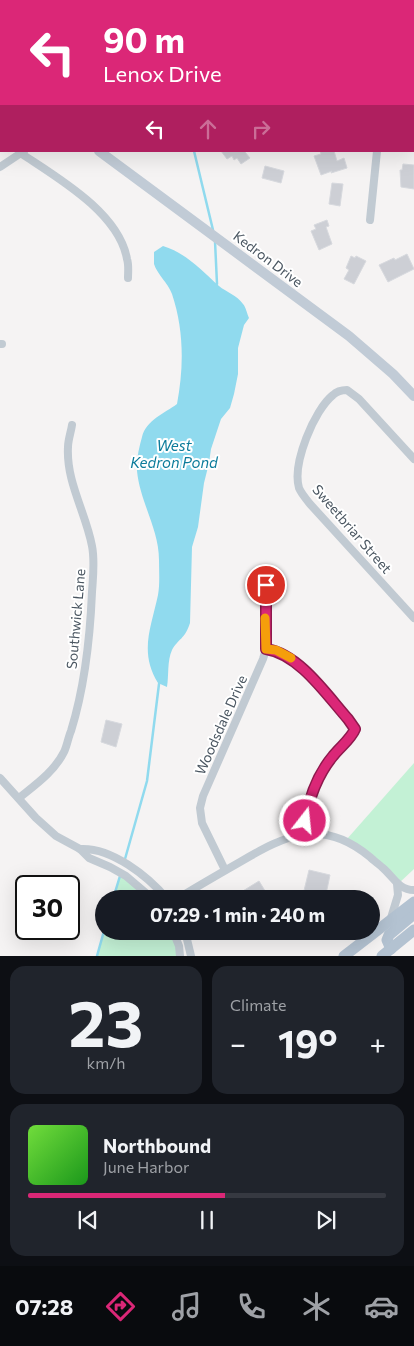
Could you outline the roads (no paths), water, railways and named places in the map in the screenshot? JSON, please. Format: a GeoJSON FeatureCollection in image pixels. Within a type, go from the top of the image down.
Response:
{"type":"FeatureCollection","features":[{"type":"Feature","properties":{"kind":"main road"},"geometry":{"type":"LineString","coordinates":[[345,956],[414,902]]}},
{"type":"Feature","properties":{"kind":"main road"},"geometry":{"type":"LineString","coordinates":[[389,954],[387,940],[389,935],[414,914]]}},
{"type":"Feature","properties":{"kind":"main road"},"geometry":{"type":"LineString","coordinates":[[389,954],[414,930]]}},
{"type":"Feature","properties":{"kind":"main road"},"geometry":{"type":"LineString","coordinates":[[389,954],[414,939]]}},
{"type":"Feature","properties":{"kind":"street"},"geometry":{"type":"LineString","coordinates":[[0,167],[23,152],[71,188],[110,222],[122,241],[127,255],[128,278]]}},
{"type":"Feature","properties":{"kind":"street","name":"Kedron Drive"},"geometry":{"type":"LineString","coordinates":[[101,152],[349,336],[393,374],[414,396]]}},
{"type":"Feature","properties":{"kind":"street"},"geometry":{"type":"LineString","coordinates":[[370,220],[377,152]]}},
{"type":"Feature","properties":{"kind":"street","name":"Sweetbriar Street"},"geometry":{"type":"LineString","coordinates":[[414,459],[359,399],[347,390],[334,393],[328,399],[300,452],[298,473],[300,488],[317,513],[414,618]]}},
{"type":"Feature","properties":{"kind":"street","name":"Southwick Lane"},"geometry":{"type":"LineString","coordinates":[[19,798],[53,769],[64,752],[85,674],[94,564],[90,539],[72,484],[68,463],[68,445],[72,425]]}},
{"type":"Feature","properties":{"kind":"street","name":"Woodsdale Drive"},"geometry":{"type":"LineString","coordinates":[[225,870],[202,823],[200,808],[203,796],[259,671],[266,649],[266,585]]}},
{"type":"Feature","properties":{"kind":"street"},"geometry":{"type":"LineString","coordinates":[[266,649],[276,650],[296,661],[355,729],[353,734],[325,767],[307,809],[304,834]]}},
{"type":"Feature","properties":{"kind":"street"},"geometry":{"type":"LineString","coordinates":[[0,778],[36,818],[56,836],[80,849],[89,858],[126,876],[142,890]]}},
{"type":"Feature","properties":{"kind":"street"},"geometry":{"type":"LineString","coordinates":[[192,890],[271,844],[288,837],[304,834],[327,835],[350,844],[366,854],[385,870],[397,884],[408,890],[414,890]]}},
{"type":"Feature","properties":{"kind":"street"},"geometry":{"type":"LineString","coordinates":[[80,849],[91,849],[117,858],[147,878],[158,890]]}},
{"type":"Feature","properties":{"kind":"street"},"geometry":{"type":"LineString","coordinates":[[390,921],[398,896],[397,884]]}},
{"type":"Feature","properties":{"kind":"street"},"geometry":{"type":"LineString","coordinates":[[177,940],[180,956]]}},
{"type":"Feature","properties":{"kind":"street"},"geometry":{"type":"LineString","coordinates":[[187,940],[191,956]]}},
{"type":"Feature","properties":{"kind":"water","name":"West Kedron Pond"},"geometry":{"type":"Polygon","coordinates":[[[163,246],[179,253],[219,286],[238,298],[244,305],[249,318],[244,325],[238,348],[238,374],[230,408],[221,419],[211,449],[198,527],[192,547],[190,623],[186,632],[170,654],[167,687],[158,683],[149,661],[148,640],[159,591],[159,560],[156,537],[142,494],[137,467],[137,458],[144,431],[156,417],[177,404],[181,376],[181,335],[176,308],[168,286],[154,264],[154,252],[163,246]]]}},
{"type":"Feature","properties":{"kind":"waterway"},"geometry":{"type":"LineString","coordinates":[[194,152],[213,230]]}},
{"type":"Feature","properties":{"kind":"waterway"},"geometry":{"type":"LineString","coordinates":[[215,241],[217,284]]}},
{"type":"Feature","properties":{"kind":"waterway"},"geometry":{"type":"LineString","coordinates":[[125,859],[147,781],[159,684]]}},
{"type":"Feature","properties":{"kind":"waterway"},"geometry":{"type":"LineString","coordinates":[[116,890],[120,876]]}},
{"type":"Feature","properties":{"kind":"waterway"},"geometry":{"type":"LineString","coordinates":[[97,956],[101,940]]}}]}
